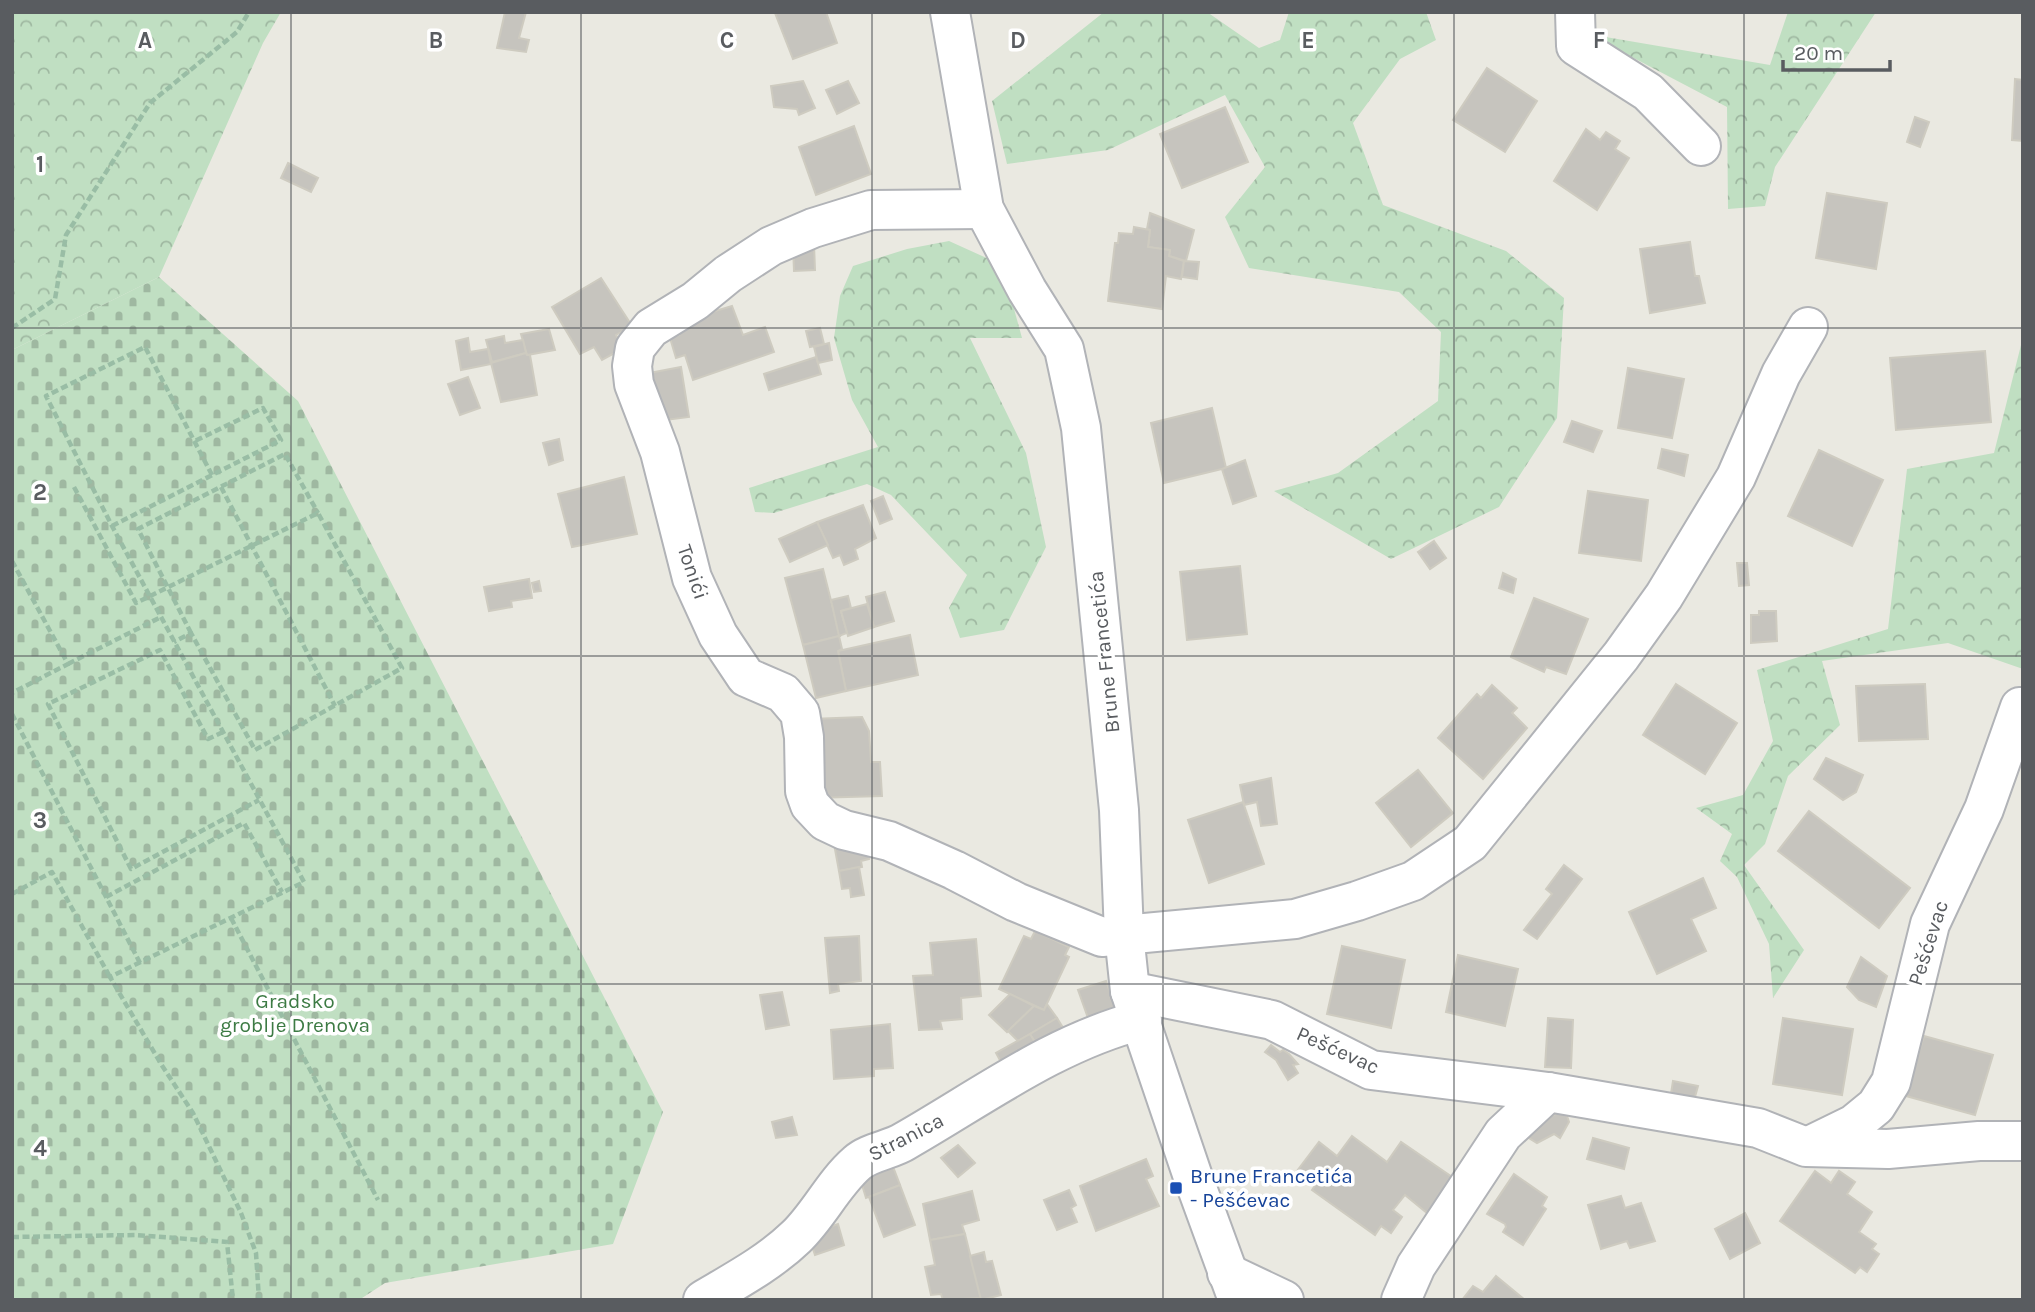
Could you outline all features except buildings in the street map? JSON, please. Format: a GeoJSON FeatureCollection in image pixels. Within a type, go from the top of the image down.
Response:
{"type":"FeatureCollection","features":[{"type":"Feature","properties":{"kind":"street","name":"Brune Francetića"},"geometry":{"type":"LineString","coordinates":[[950,12],[984,209],[1027,290],[1064,349],[1081,428],[1118,798],[1124,934],[1136,1006],[1192,1177],[1233,1286]]}},
{"type":"Feature","properties":{"kind":"street"},"geometry":{"type":"LineString","coordinates":[[1575,12],[1576,46],[1648,92],[1701,146]]}},
{"type":"Feature","properties":{"kind":"street","name":"Tonići"},"geometry":{"type":"LineString","coordinates":[[984,209],[871,211],[813,228],[771,246],[728,274],[695,301],[651,328],[635,348],[632,366],[634,384],[660,452],[692,578],[718,635],[746,677],[783,694],[800,713],[804,737],[804,791],[810,805],[825,821],[844,830],[900,846],[1016,902],[1102,937],[1296,919],[1413,881],[1470,843],[1620,656],[1664,596],[1736,477],[1781,374],[1808,327]]}},
{"type":"Feature","properties":{"kind":"street","name":"Pešćevac"},"geometry":{"type":"LineString","coordinates":[[1806,1147],[1854,1124],[1876,1106],[1891,1082],[1930,923],[1984,809],[2020,707]]}},
{"type":"Feature","properties":{"kind":"street","name":"Pešćevac"},"geometry":{"type":"LineString","coordinates":[[1136,1006],[1272,1020],[1371,1070],[1548,1092],[1758,1128],[1806,1147],[1888,1149],[1979,1141],[2023,1141]]}},
{"type":"Feature","properties":{"kind":"street","name":"Stranica"},"geometry":{"type":"LineString","coordinates":[[703,1300],[774,1256],[798,1236],[830,1193],[859,1161],[900,1145],[964,1108],[1032,1063],[1114,1027],[1136,1006]]}},
{"type":"Feature","properties":{"kind":"street"},"geometry":{"type":"LineString","coordinates":[[1402,1300],[1416,1266],[1503,1134],[1548,1092]]}},
{"type":"Feature","properties":{"kind":"street"},"geometry":{"type":"LineString","coordinates":[[1233,1286],[1284,1300]]}},
{"type":"Feature","properties":{"kind":"path"},"geometry":{"type":"LineString","coordinates":[[12,328],[55,299],[66,235],[150,103],[237,32],[249,12]]}},
{"type":"Feature","properties":{"kind":"path"},"geometry":{"type":"LineString","coordinates":[[110,977],[304,882],[149,596],[46,396],[145,348],[212,475]]}},
{"type":"Feature","properties":{"kind":"path"},"geometry":{"type":"LineString","coordinates":[[112,526],[281,440],[263,408],[195,441]]}},
{"type":"Feature","properties":{"kind":"path"},"geometry":{"type":"LineString","coordinates":[[285,454],[402,668],[256,750],[191,633],[138,529],[221,487],[285,454]]}},
{"type":"Feature","properties":{"kind":"path"},"geometry":{"type":"LineString","coordinates":[[74,487],[136,603],[318,513]]}},
{"type":"Feature","properties":{"kind":"path"},"geometry":{"type":"LineString","coordinates":[[221,487],[335,706]]}},
{"type":"Feature","properties":{"kind":"path"},"geometry":{"type":"LineString","coordinates":[[12,561],[68,664]]}},
{"type":"Feature","properties":{"kind":"path"},"geometry":{"type":"LineString","coordinates":[[12,693],[161,617]]}},
{"type":"Feature","properties":{"kind":"path"},"geometry":{"type":"LineString","coordinates":[[174,642],[191,633]]}},
{"type":"Feature","properties":{"kind":"path"},"geometry":{"type":"LineString","coordinates":[[223,732],[208,739],[160,650],[48,704],[131,869],[259,800]]}},
{"type":"Feature","properties":{"kind":"path"},"geometry":{"type":"LineString","coordinates":[[12,714],[140,962]]}},
{"type":"Feature","properties":{"kind":"path"},"geometry":{"type":"LineString","coordinates":[[106,897],[244,823],[282,892]]}},
{"type":"Feature","properties":{"kind":"path"},"geometry":{"type":"LineString","coordinates":[[12,894],[52,872],[110,977],[193,1113],[241,1213],[256,1252],[258,1300]]}},
{"type":"Feature","properties":{"kind":"path"},"geometry":{"type":"LineString","coordinates":[[231,918],[378,1200]]}},
{"type":"Feature","properties":{"kind":"path"},"geometry":{"type":"LineString","coordinates":[[12,1237],[136,1235],[227,1242],[233,1300]]}},
{"type":"Feature","properties":{"kind":"green space"},"geometry":{"type":"Polygon","coordinates":[[[12,12],[281,12],[263,43],[159,277],[12,350],[12,12]]]}},
{"type":"Feature","properties":{"kind":"green space"},"geometry":{"type":"Polygon","coordinates":[[[1104,12],[1207,12],[1259,48],[1280,40],[1289,12],[1426,12],[1436,40],[1400,59],[1353,123],[1383,205],[1506,251],[1564,298],[1557,418],[1499,507],[1391,559],[1274,491],[1338,473],[1438,401],[1441,332],[1399,292],[1249,268],[1225,217],[1265,167],[1225,95],[1108,150],[1007,164],[992,101],[1104,12]]]}},
{"type":"Feature","properties":{"kind":"green space"},"geometry":{"type":"Polygon","coordinates":[[[1788,12],[1876,12],[1775,167],[1765,206],[1728,209],[1727,107],[1588,34],[1770,65],[1788,12]]]}},
{"type":"Feature","properties":{"kind":"green space"},"geometry":{"type":"Polygon","coordinates":[[[949,241],[1002,265],[1022,338],[970,338],[1026,453],[1046,547],[1004,630],[960,638],[949,608],[967,575],[891,495],[867,484],[774,513],[755,512],[749,488],[878,447],[852,400],[834,338],[840,296],[853,266],[907,249],[949,241]]]}},
{"type":"Feature","properties":{"kind":"green space","name":"Gradsko groblje Drenova"},"geometry":{"type":"Polygon","coordinates":[[[159,277],[298,401],[663,1112],[613,1244],[385,1283],[359,1300],[12,1300],[12,350],[159,277]]]}},
{"type":"Feature","properties":{"kind":"green space"},"geometry":{"type":"Polygon","coordinates":[[[2023,337],[2023,669],[1948,643],[1822,661],[1840,725],[1788,776],[1765,844],[1744,865],[1804,950],[1773,998],[1769,944],[1737,877],[1720,861],[1732,834],[1696,808],[1743,795],[1773,741],[1757,670],[1888,629],[1907,469],[1994,453],[2023,337]]]}},
{"type":"Feature","properties":{"kind":"place","name":"Brune Francetića - Pešćevac"},"geometry":{"type":"Point","coordinates":[1176,1188]}}]}
